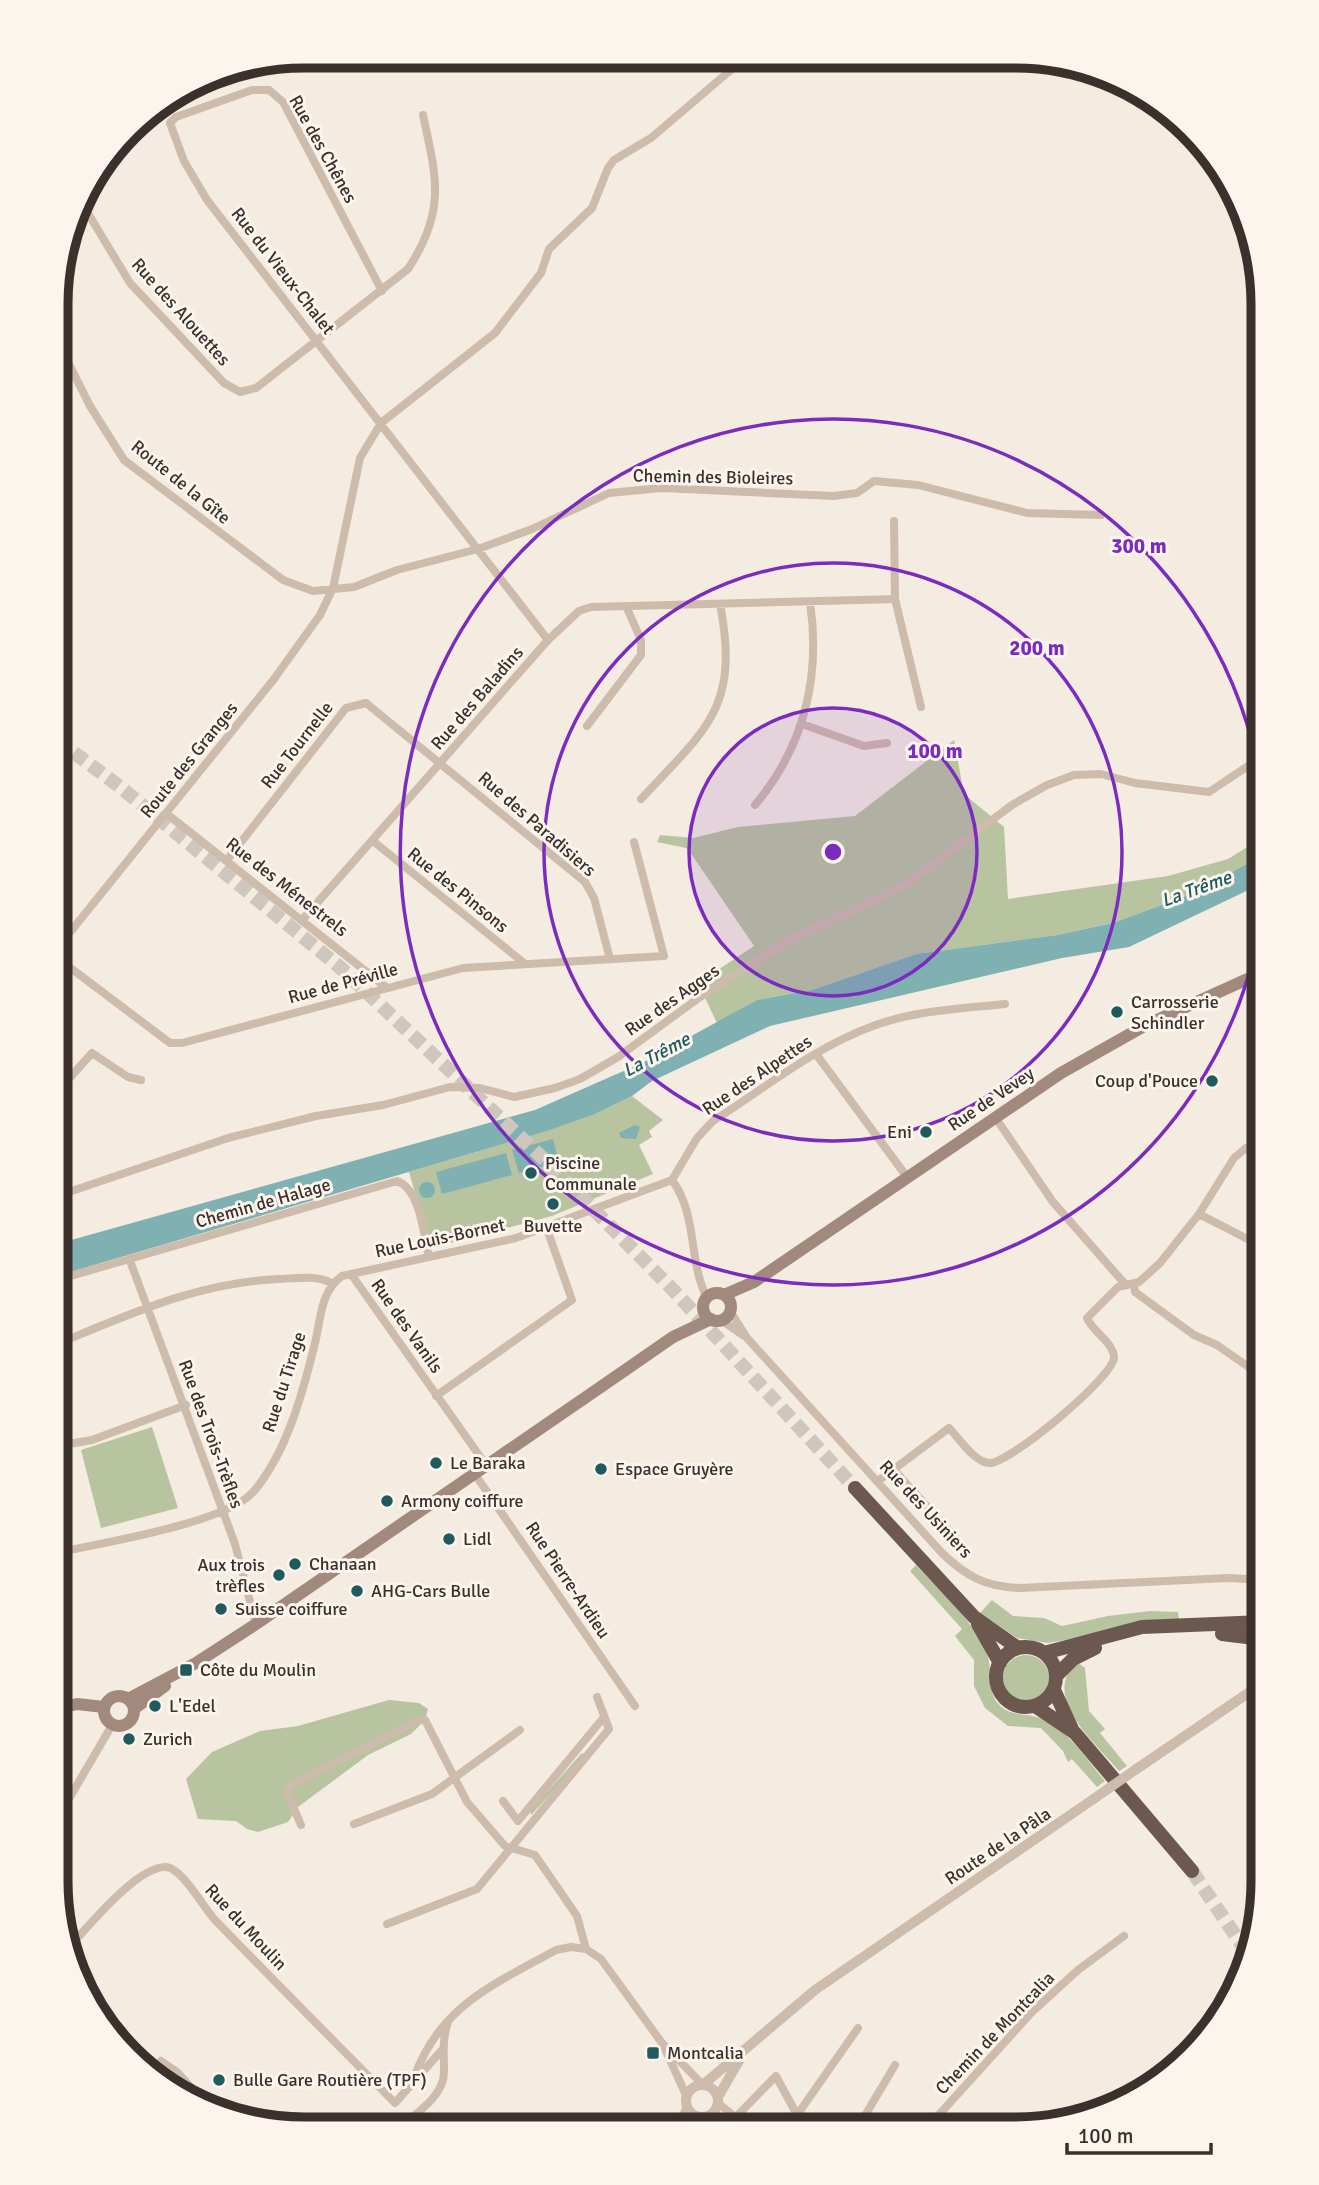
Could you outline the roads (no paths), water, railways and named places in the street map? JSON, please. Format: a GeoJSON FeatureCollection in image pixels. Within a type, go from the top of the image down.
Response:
{"type":"FeatureCollection","features":[{"type":"Feature","properties":{"kind":"highway"},"geometry":{"type":"LineString","coordinates":[[856,1488],[974,1617],[1018,1648],[1031,1648],[1044,1653],[1053,1663],[1056,1675],[1054,1690],[1045,1701],[1035,1706],[1018,1706],[1004,1697],[996,1682],[1000,1663],[1018,1648]]}},
{"type":"Feature","properties":{"kind":"highway"},"geometry":{"type":"LineString","coordinates":[[974,1617],[1000,1663]]}},
{"type":"Feature","properties":{"kind":"highway"},"geometry":{"type":"LineString","coordinates":[[1044,1653],[1142,1627],[1250,1622]]}},
{"type":"Feature","properties":{"kind":"highway"},"geometry":{"type":"LineString","coordinates":[[1056,1675],[1080,1654],[1141,1636],[1190,1633],[1250,1638]]}},
{"type":"Feature","properties":{"kind":"highway"},"geometry":{"type":"LineString","coordinates":[[1054,1690],[1075,1733],[1192,1871]]}},
{"type":"Feature","properties":{"kind":"highway"},"geometry":{"type":"LineString","coordinates":[[1035,1706],[1075,1733]]}},
{"type":"Feature","properties":{"kind":"main road","name":"Rue de Vevey"},"geometry":{"type":"LineString","coordinates":[[131,1704],[256,1624],[673,1337],[723,1310],[754,1282],[1061,1073],[1146,1025],[1251,978]]}},
{"type":"Feature","properties":{"kind":"main road"},"geometry":{"type":"LineString","coordinates":[[717,1293],[723,1310],[705,1303],[717,1293]]}},
{"type":"Feature","properties":{"kind":"main road","name":"Rue de Vevey"},"geometry":{"type":"LineString","coordinates":[[673,1337],[705,1303]]}},
{"type":"Feature","properties":{"kind":"main road"},"geometry":{"type":"LineString","coordinates":[[115,1696],[131,1704],[128,1724],[112,1725],[105,1718],[104,1707],[115,1696]]}},
{"type":"Feature","properties":{"kind":"main road"},"geometry":{"type":"LineString","coordinates":[[68,1706],[77,1704],[104,1707]]}},
{"type":"Feature","properties":{"kind":"street"},"geometry":{"type":"LineString","coordinates":[[381,422],[458,364],[502,326],[541,273],[550,249],[593,208],[608,168],[614,160],[651,138],[734,68]]}},
{"type":"Feature","properties":{"kind":"street","name":"Rue des Chênes"},"geometry":{"type":"LineString","coordinates":[[171,132],[170,123],[176,117],[252,90],[269,90],[284,102],[382,291]]}},
{"type":"Feature","properties":{"kind":"street","name":"Rue des Alouettes"},"geometry":{"type":"LineString","coordinates":[[87,212],[130,283],[224,383],[240,391],[256,388],[408,269],[423,246],[434,217],[436,193],[433,160],[422,115]]}},
{"type":"Feature","properties":{"kind":"street","name":"Rue du Vieux-Chalet"},"geometry":{"type":"LineString","coordinates":[[171,132],[207,200],[381,422]]}},
{"type":"Feature","properties":{"kind":"street","name":"Route de la Gîte"},"geometry":{"type":"LineString","coordinates":[[68,361],[112,443],[139,473],[283,580],[313,592],[333,588]]}},
{"type":"Feature","properties":{"kind":"street","name":"Rue des Baladins"},"geometry":{"type":"LineString","coordinates":[[303,919],[548,640],[381,422]]}},
{"type":"Feature","properties":{"kind":"street","name":"Route des Granges"},"geometry":{"type":"LineString","coordinates":[[68,933],[167,814],[303,642],[333,588],[360,458],[381,422]]}},
{"type":"Feature","properties":{"kind":"street","name":"Chemin des Bioleires"},"geometry":{"type":"LineString","coordinates":[[333,588],[354,587],[397,570],[478,549],[532,529],[609,493],[662,488],[833,496],[857,493],[874,481],[918,485],[1027,513],[1101,516]]}},
{"type":"Feature","properties":{"kind":"street"},"geometry":{"type":"LineString","coordinates":[[894,521],[895,599],[921,707]]}},
{"type":"Feature","properties":{"kind":"street"},"geometry":{"type":"LineString","coordinates":[[548,640],[579,611],[591,607],[895,599]]}},
{"type":"Feature","properties":{"kind":"street"},"geometry":{"type":"LineString","coordinates":[[755,805],[781,769],[802,724],[812,688],[814,656],[810,602]]}},
{"type":"Feature","properties":{"kind":"street"},"geometry":{"type":"LineString","coordinates":[[641,799],[698,737],[718,705],[726,681],[728,651],[720,604]]}},
{"type":"Feature","properties":{"kind":"street"},"geometry":{"type":"LineString","coordinates":[[587,726],[641,655],[640,640],[626,606]]}},
{"type":"Feature","properties":{"kind":"street","name":"Rue Tournelle"},"geometry":{"type":"LineString","coordinates":[[227,860],[345,708],[366,703],[441,762]]}},
{"type":"Feature","properties":{"kind":"street"},"geometry":{"type":"LineString","coordinates":[[802,724],[864,746],[887,743]]}},
{"type":"Feature","properties":{"kind":"street","name":"Rue des Paradisiers"},"geometry":{"type":"LineString","coordinates":[[441,762],[585,882],[594,898],[610,959]]}},
{"type":"Feature","properties":{"kind":"street","name":"Rue des Agges"},"geometry":{"type":"LineString","coordinates":[[68,1192],[228,1138],[316,1116],[383,1105],[450,1087],[464,1086],[525,1096],[580,1079],[618,1057],[700,997],[785,943],[908,883],[1012,805],[1047,785],[1074,775],[1101,774],[1135,783],[1209,792],[1251,763]]}},
{"type":"Feature","properties":{"kind":"street","name":"Rue des Ménestrels"},"geometry":{"type":"LineString","coordinates":[[167,814],[387,988]]}},
{"type":"Feature","properties":{"kind":"street","name":"Rue des Pinsons"},"geometry":{"type":"LineString","coordinates":[[373,841],[524,963]]}},
{"type":"Feature","properties":{"kind":"street","name":"Rue de Préville"},"geometry":{"type":"LineString","coordinates":[[68,968],[170,1043],[182,1043],[463,968],[664,956],[634,842]]}},
{"type":"Feature","properties":{"kind":"street","name":"Rue des Alpettes"},"geometry":{"type":"LineString","coordinates":[[672,1180],[697,1138],[713,1121],[835,1042],[875,1025],[925,1013],[1005,1004]]}},
{"type":"Feature","properties":{"kind":"street"},"geometry":{"type":"LineString","coordinates":[[68,1080],[92,1053],[128,1077],[141,1080]]}},
{"type":"Feature","properties":{"kind":"street"},"geometry":{"type":"LineString","coordinates":[[816,1054],[907,1177]]}},
{"type":"Feature","properties":{"kind":"street"},"geometry":{"type":"LineString","coordinates":[[995,1117],[1053,1202],[1135,1292],[1194,1335],[1217,1345],[1250,1368]]}},
{"type":"Feature","properties":{"kind":"street"},"geometry":{"type":"LineString","coordinates":[[877,1481],[949,1428],[985,1463],[1005,1458],[1094,1386],[1111,1366],[1114,1358],[1111,1349],[1087,1318],[1160,1263],[1199,1214],[1234,1158],[1250,1146]]}},
{"type":"Feature","properties":{"kind":"street"},"geometry":{"type":"LineString","coordinates":[[672,1180],[682,1194],[688,1212],[705,1303]]}},
{"type":"Feature","properties":{"kind":"street","name":"Rue Louis-Bornet"},"geometry":{"type":"LineString","coordinates":[[332,1283],[351,1274],[547,1229],[672,1180]]}},
{"type":"Feature","properties":{"kind":"street","name":"Chemin de Halage"},"geometry":{"type":"LineString","coordinates":[[68,1277],[397,1181],[405,1184],[414,1196],[429,1257]]}},
{"type":"Feature","properties":{"kind":"street"},"geometry":{"type":"LineString","coordinates":[[1199,1214],[1250,1241]]}},
{"type":"Feature","properties":{"kind":"street"},"geometry":{"type":"LineString","coordinates":[[436,1396],[572,1300],[547,1229]]}},
{"type":"Feature","properties":{"kind":"street","name":"Rue des Trois-Trèfles"},"geometry":{"type":"LineString","coordinates":[[129,1258],[146,1308],[186,1405],[235,1544],[256,1624]]}},
{"type":"Feature","properties":{"kind":"street","name":"Rue des Vanils"},"geometry":{"type":"LineString","coordinates":[[351,1274],[486,1465]]}},
{"type":"Feature","properties":{"kind":"street"},"geometry":{"type":"LineString","coordinates":[[68,1340],[187,1292],[230,1283],[318,1277],[332,1283]]}},
{"type":"Feature","properties":{"kind":"street","name":"Rue du Tirage"},"geometry":{"type":"LineString","coordinates":[[68,1550],[223,1511],[253,1493],[277,1452],[293,1417],[315,1344],[326,1293],[332,1283]]}},
{"type":"Feature","properties":{"kind":"street","name":"Rue des Usiniers"},"geometry":{"type":"LineString","coordinates":[[723,1310],[955,1565],[974,1580],[989,1585],[1020,1588],[1228,1578],[1250,1583]]}},
{"type":"Feature","properties":{"kind":"street","name":"Rue des Usiniers"},"geometry":{"type":"LineString","coordinates":[[723,1310],[747,1338]]}},
{"type":"Feature","properties":{"kind":"street"},"geometry":{"type":"LineString","coordinates":[[68,1444],[92,1440],[186,1405]]}},
{"type":"Feature","properties":{"kind":"street"},"geometry":{"type":"LineString","coordinates":[[893,1469],[956,1538]]}},
{"type":"Feature","properties":{"kind":"street","name":"Rue Pierre-Ardieu"},"geometry":{"type":"LineString","coordinates":[[474,1473],[635,1706]]}},
{"type":"Feature","properties":{"kind":"street","name":"Route de la Pâla"},"geometry":{"type":"LineString","coordinates":[[703,2084],[824,1985],[1250,1691]]}},
{"type":"Feature","properties":{"kind":"street"},"geometry":{"type":"LineString","coordinates":[[503,1801],[518,1821],[609,1729],[597,1698]]}},
{"type":"Feature","properties":{"kind":"street"},"geometry":{"type":"LineString","coordinates":[[301,1825],[286,1792],[289,1786],[419,1720],[429,1723],[467,1802],[505,1846],[535,1855],[577,1916],[586,1949]]}},
{"type":"Feature","properties":{"kind":"street"},"geometry":{"type":"LineString","coordinates":[[68,1800],[112,1725]]}},
{"type":"Feature","properties":{"kind":"street"},"geometry":{"type":"LineString","coordinates":[[355,1824],[432,1794],[520,1730]]}},
{"type":"Feature","properties":{"kind":"street"},"geometry":{"type":"LineString","coordinates":[[387,1924],[477,1889],[533,1823],[585,1751]]}},
{"type":"Feature","properties":{"kind":"street"},"geometry":{"type":"LineString","coordinates":[[523,1815],[533,1823]]}},
{"type":"Feature","properties":{"kind":"street","name":"Rue du Moulin"},"geometry":{"type":"LineString","coordinates":[[76,1940],[122,1892],[144,1874],[152,1869],[171,1867],[180,1872],[213,1917],[395,2103],[413,2079]]}},
{"type":"Feature","properties":{"kind":"street","name":"Chemin de Montcalia"},"geometry":{"type":"LineString","coordinates":[[937,2117],[1032,2012],[1078,1970],[1124,1936]]}},
{"type":"Feature","properties":{"kind":"street"},"geometry":{"type":"LineString","coordinates":[[413,2079],[421,2059],[450,2016],[472,1997],[556,1950],[571,1947],[586,1949],[601,1959],[662,2043],[703,2084],[714,2089],[718,2100],[734,2116],[776,2076],[797,2115],[810,2101],[858,2028]]}},
{"type":"Feature","properties":{"kind":"street"},"geometry":{"type":"LineString","coordinates":[[411,2117],[442,2086],[444,2074],[441,2051],[450,2016]]}},
{"type":"Feature","properties":{"kind":"street","name":"Route de la Pâla"},"geometry":{"type":"LineString","coordinates":[[718,2100],[722,2085],[755,2040]]}},
{"type":"Feature","properties":{"kind":"street"},"geometry":{"type":"LineString","coordinates":[[662,2043],[686,2095],[687,2108],[683,2117]]}},
{"type":"Feature","properties":{"kind":"street"},"geometry":{"type":"LineString","coordinates":[[413,2079],[441,2051]]}},
{"type":"Feature","properties":{"kind":"street"},"geometry":{"type":"LineString","coordinates":[[174,2076],[161,2062],[187,2086]]}},
{"type":"Feature","properties":{"kind":"street"},"geometry":{"type":"LineString","coordinates":[[864,2117],[895,2065]]}},
{"type":"Feature","properties":{"kind":"street"},"geometry":{"type":"LineString","coordinates":[[686,2095],[692,2087],[703,2084]]}},
{"type":"Feature","properties":{"kind":"street"},"geometry":{"type":"LineString","coordinates":[[687,2108],[703,2117],[715,2111],[718,2100]]}},
{"type":"Feature","properties":{"kind":"water"},"geometry":{"type":"Polygon","coordinates":[[[1251,862],[1251,889],[1129,947],[1062,958],[770,1026],[652,1081],[632,1096],[592,1115],[544,1132],[68,1273],[68,1241],[535,1110],[644,1062],[757,1000],[812,990],[916,954],[1057,935],[1113,923],[1191,894],[1251,862]]]}},
{"type":"Feature","properties":{"kind":"water"},"geometry":{"type":"Polygon","coordinates":[[[635,1125],[640,1127],[636,1139],[621,1138],[619,1133],[635,1125]]]}},
{"type":"Feature","properties":{"kind":"water"},"geometry":{"type":"Polygon","coordinates":[[[553,1139],[559,1162],[519,1173],[512,1150],[553,1139]]]}},
{"type":"Feature","properties":{"kind":"water"},"geometry":{"type":"Polygon","coordinates":[[[506,1153],[512,1175],[442,1194],[436,1172],[506,1153]]]}},
{"type":"Feature","properties":{"kind":"water"},"geometry":{"type":"Polygon","coordinates":[[[427,1182],[433,1184],[433,1196],[427,1198],[421,1196],[419,1190],[421,1184],[427,1182]]]}},
{"type":"Feature","properties":{"kind":"tunnel"},"geometry":{"type":"LineString","coordinates":[[68,748],[119,786],[342,969],[549,1164],[675,1292],[855,1488]]}},
{"type":"Feature","properties":{"kind":"tunnel"},"geometry":{"type":"LineString","coordinates":[[1192,1871],[1241,1944]]}},
{"type":"Feature","properties":{"kind":"place","name":"Carrosserie Schindler"},"geometry":{"type":"Point","coordinates":[1117,1012]}},
{"type":"Feature","properties":{"kind":"place","name":"Coup d'Pouce"},"geometry":{"type":"Point","coordinates":[1212,1081]}},
{"type":"Feature","properties":{"kind":"place","name":"Eni"},"geometry":{"type":"Point","coordinates":[926,1132]}},
{"type":"Feature","properties":{"kind":"place","name":"Piscine Communale"},"geometry":{"type":"Point","coordinates":[531,1173]}},
{"type":"Feature","properties":{"kind":"place","name":"Buvette"},"geometry":{"type":"Point","coordinates":[553,1204]}},
{"type":"Feature","properties":{"kind":"place","name":"Le Baraka"},"geometry":{"type":"Point","coordinates":[436,1463]}},
{"type":"Feature","properties":{"kind":"place","name":"Espace Gruyère"},"geometry":{"type":"Point","coordinates":[601,1469]}},
{"type":"Feature","properties":{"kind":"place","name":"Armony coiffure"},"geometry":{"type":"Point","coordinates":[387,1501]}},
{"type":"Feature","properties":{"kind":"place","name":"Lidl"},"geometry":{"type":"Point","coordinates":[449,1539]}},
{"type":"Feature","properties":{"kind":"place","name":"Chanaan"},"geometry":{"type":"Point","coordinates":[295,1564]}},
{"type":"Feature","properties":{"kind":"place","name":"Aux trois trèfles"},"geometry":{"type":"Point","coordinates":[279,1575]}},
{"type":"Feature","properties":{"kind":"place","name":"AHG-Cars Bulle"},"geometry":{"type":"Point","coordinates":[357,1591]}},
{"type":"Feature","properties":{"kind":"place","name":"Suisse coiffure"},"geometry":{"type":"Point","coordinates":[221,1609]}},
{"type":"Feature","properties":{"kind":"place","name":"Côte du Moulin"},"geometry":{"type":"Point","coordinates":[186,1670]}},
{"type":"Feature","properties":{"kind":"place","name":"L'Edel"},"geometry":{"type":"Point","coordinates":[155,1706]}},
{"type":"Feature","properties":{"kind":"place","name":"Zurich"},"geometry":{"type":"Point","coordinates":[129,1739]}},
{"type":"Feature","properties":{"kind":"place","name":"Montcalia"},"geometry":{"type":"Point","coordinates":[653,2053]}},
{"type":"Feature","properties":{"kind":"place","name":"Bulle Gare Routière (TPF)"},"geometry":{"type":"Point","coordinates":[219,2080]}},
{"type":"Feature","properties":{"kind":"water label","name":"La Trême"},"geometry":{"type":"Point","coordinates":[1196,888]}},
{"type":"Feature","properties":{"kind":"water label","name":"La Trême"},"geometry":{"type":"Point","coordinates":[656,1054]}}]}
